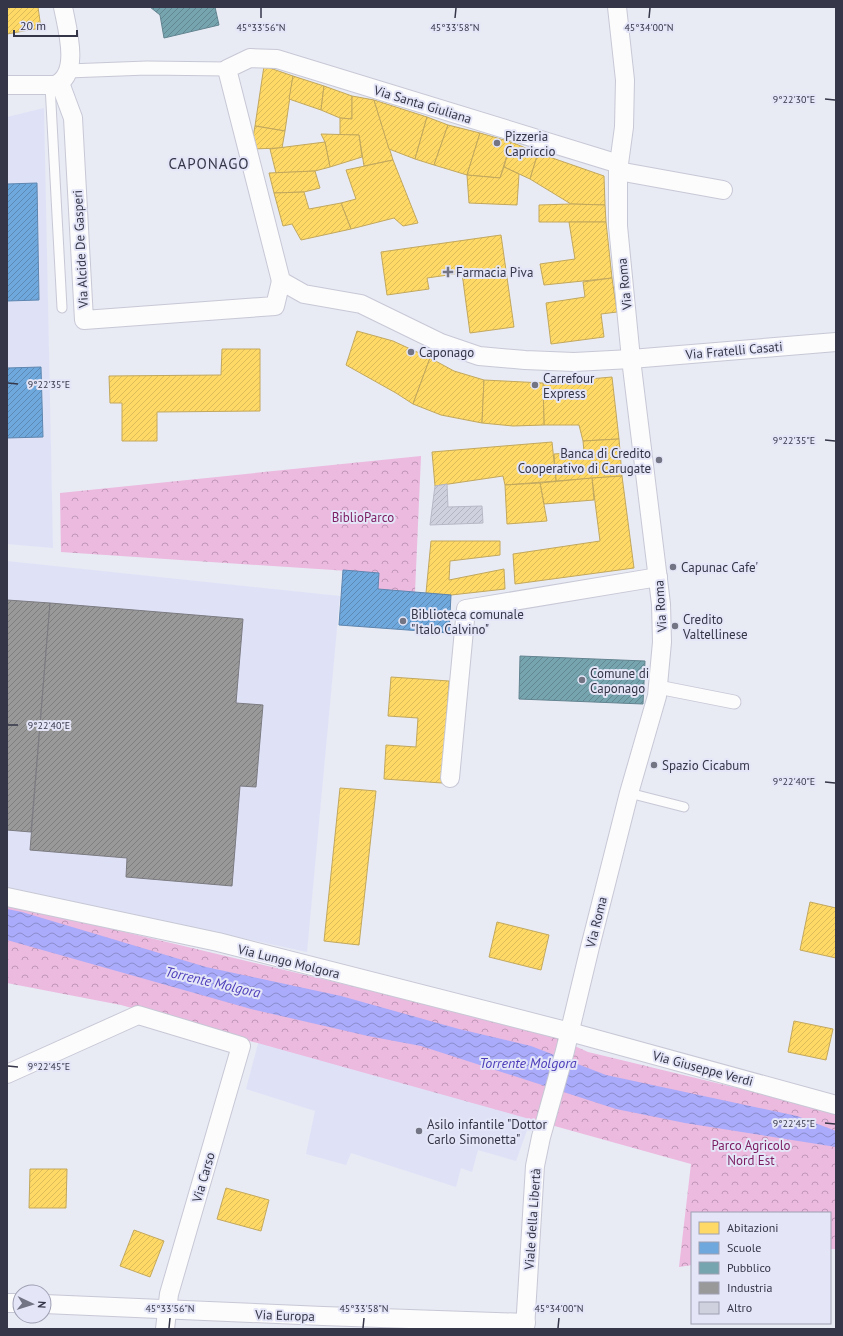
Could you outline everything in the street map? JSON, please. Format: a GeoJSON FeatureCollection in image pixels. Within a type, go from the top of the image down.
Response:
{"type":"FeatureCollection","features":[{"type":"Feature","properties":{"kind":"street"},"geometry":{"type":"LineString","coordinates":[[59,80],[71,56],[63,7]]}},
{"type":"Feature","properties":{"kind":"street","name":"Via Roma"},"geometry":{"type":"LineString","coordinates":[[565,1051],[629,793],[658,687],[662,642],[661,604],[631,359],[618,226],[618,168],[624,127],[625,80],[617,7]]}},
{"type":"Feature","properties":{"kind":"street","name":"Via Santa Giuliana"},"geometry":{"type":"LineString","coordinates":[[227,69],[250,58],[277,59],[618,168],[723,190]]}},
{"type":"Feature","properties":{"kind":"street"},"geometry":{"type":"LineString","coordinates":[[7,85],[59,80],[147,68],[227,69]]}},
{"type":"Feature","properties":{"kind":"street","name":"Via Alcide De Gasperi"},"geometry":{"type":"LineString","coordinates":[[59,80],[73,118],[84,320],[275,306],[281,281],[227,69]]}},
{"type":"Feature","properties":{"kind":"street"},"geometry":{"type":"LineString","coordinates":[[281,281],[304,294],[361,304],[441,343],[479,356],[574,362],[631,359]]}},
{"type":"Feature","properties":{"kind":"street","name":"Via Fratelli Casati"},"geometry":{"type":"LineString","coordinates":[[631,359],[836,342]]}},
{"type":"Feature","properties":{"kind":"street"},"geometry":{"type":"LineString","coordinates":[[450,778],[466,609],[658,576]]}},
{"type":"Feature","properties":{"kind":"street"},"geometry":{"type":"LineString","coordinates":[[658,687],[734,702]]}},
{"type":"Feature","properties":{"kind":"street","name":"Via Lungo Molgora"},"geometry":{"type":"LineString","coordinates":[[7,897],[218,942],[570,1032]]}},
{"type":"Feature","properties":{"kind":"street","name":"Via Carso"},"geometry":{"type":"LineString","coordinates":[[7,1074],[138,1015],[241,1046],[171,1286],[165,1329]]}},
{"type":"Feature","properties":{"kind":"street","name":"Via Giuseppe Verdi"},"geometry":{"type":"LineString","coordinates":[[570,1032],[836,1104]]}},
{"type":"Feature","properties":{"kind":"street","name":"Viale della Libertà"},"geometry":{"type":"LineString","coordinates":[[526,1326],[535,1166],[541,1136],[565,1051]]}},
{"type":"Feature","properties":{"kind":"street","name":"Via Europa"},"geometry":{"type":"LineString","coordinates":[[52,1304],[167,1310],[322,1323],[526,1326]]}},
{"type":"Feature","properties":{"kind":"lane"},"geometry":{"type":"LineString","coordinates":[[59,80],[62,308]]}},
{"type":"Feature","properties":{"kind":"lane"},"geometry":{"type":"LineString","coordinates":[[629,793],[684,807]]}},
{"type":"Feature","properties":{"kind":"shaded area"},"geometry":{"type":"Polygon","coordinates":[[[44,108],[53,548],[7,544],[7,117],[44,108]]]}},
{"type":"Feature","properties":{"kind":"shaded area"},"geometry":{"type":"Polygon","coordinates":[[[7,561],[340,596],[307,952],[7,887],[7,561]]]}},
{"type":"Feature","properties":{"kind":"shaded area","name":"Asilo infantile \"Dottor Carlo Simonetta\""},"geometry":{"type":"Polygon","coordinates":[[[259,1040],[534,1111],[516,1161],[478,1150],[472,1172],[461,1168],[456,1187],[351,1153],[346,1165],[306,1154],[315,1111],[246,1089],[259,1040]]]}},
{"type":"Feature","properties":{"kind":"green space","name":"BiblioParco"},"geometry":{"type":"Polygon","coordinates":[[[421,456],[415,592],[378,589],[379,573],[61,552],[60,493],[421,456]]]}},
{"type":"Feature","properties":{"kind":"green space","name":"Parco Agricolo Nord Est"},"geometry":{"type":"Polygon","coordinates":[[[7,904],[541,1031],[588,1052],[836,1112],[836,1249],[831,1249],[831,1212],[691,1212],[691,1265],[679,1267],[691,1164],[121,1005],[7,983],[7,904]]]}},
{"type":"Feature","properties":{"kind":"water","name":"Torrente Molgora"},"geometry":{"type":"Polygon","coordinates":[[[7,909],[22,912],[206,967],[341,996],[459,1029],[531,1046],[606,1075],[797,1116],[836,1131],[836,1147],[685,1123],[616,1109],[421,1046],[368,1036],[251,1009],[7,940],[7,909]]]}},
{"type":"Feature","properties":{"kind":"building: Abitazioni"},"geometry":{"type":"Polygon","coordinates":[[[7,7],[38,7],[41,28],[7,34],[7,7]]]}},
{"type":"Feature","properties":{"kind":"building: Abitazioni"},"geometry":{"type":"Polygon","coordinates":[[[264,66],[293,76],[285,131],[255,126],[264,66]]]}},
{"type":"Feature","properties":{"kind":"building: Abitazioni"},"geometry":{"type":"Polygon","coordinates":[[[293,76],[324,86],[321,110],[289,99],[293,76]]]}},
{"type":"Feature","properties":{"kind":"building: Abitazioni"},"geometry":{"type":"Polygon","coordinates":[[[324,86],[352,96],[352,119],[340,118],[321,110],[324,86]]]}},
{"type":"Feature","properties":{"kind":"building: Abitazioni"},"geometry":{"type":"Polygon","coordinates":[[[352,96],[374,100],[393,160],[364,166],[359,135],[340,135],[340,118],[352,119],[352,96]]]}},
{"type":"Feature","properties":{"kind":"building: Abitazioni"},"geometry":{"type":"Polygon","coordinates":[[[374,100],[427,117],[415,159],[389,149],[374,100]]]}},
{"type":"Feature","properties":{"kind":"building: Abitazioni"},"geometry":{"type":"Polygon","coordinates":[[[427,117],[448,125],[434,165],[415,159],[427,117]]]}},
{"type":"Feature","properties":{"kind":"building: Abitazioni"},"geometry":{"type":"Polygon","coordinates":[[[448,125],[480,133],[467,175],[434,165],[448,125]]]}},
{"type":"Feature","properties":{"kind":"building: Abitazioni"},"geometry":{"type":"Polygon","coordinates":[[[255,126],[285,131],[282,148],[251,149],[255,126]]]}},
{"type":"Feature","properties":{"kind":"building: Abitazioni"},"geometry":{"type":"Polygon","coordinates":[[[480,133],[511,142],[500,178],[467,175],[480,133]]]}},
{"type":"Feature","properties":{"kind":"building: Abitazioni"},"geometry":{"type":"Polygon","coordinates":[[[321,134],[359,135],[362,157],[330,167],[325,142],[321,134]]]}},
{"type":"Feature","properties":{"kind":"building: Abitazioni"},"geometry":{"type":"Polygon","coordinates":[[[325,142],[330,167],[315,171],[276,173],[270,149],[325,142]]]}},
{"type":"Feature","properties":{"kind":"building: Abitazioni"},"geometry":{"type":"Polygon","coordinates":[[[511,142],[538,153],[530,179],[504,167],[511,142]]]}},
{"type":"Feature","properties":{"kind":"building: Abitazioni"},"geometry":{"type":"Polygon","coordinates":[[[538,153],[604,176],[605,205],[571,204],[530,179],[538,153]]]}},
{"type":"Feature","properties":{"kind":"building: Abitazioni"},"geometry":{"type":"Polygon","coordinates":[[[393,160],[418,223],[403,226],[394,218],[351,229],[341,203],[356,199],[346,170],[393,160]]]}},
{"type":"Feature","properties":{"kind":"building: Abitazioni"},"geometry":{"type":"Polygon","coordinates":[[[504,167],[519,174],[517,205],[469,203],[467,175],[500,178],[504,167]]]}},
{"type":"Feature","properties":{"kind":"building: Abitazioni"},"geometry":{"type":"Polygon","coordinates":[[[315,171],[320,188],[304,192],[274,193],[269,173],[315,171]]]}},
{"type":"Feature","properties":{"kind":"building: Abitazioni"},"geometry":{"type":"Polygon","coordinates":[[[304,192],[309,209],[341,203],[351,229],[301,240],[292,224],[283,226],[274,193],[304,192]]]}},
{"type":"Feature","properties":{"kind":"building: Abitazioni"},"geometry":{"type":"Polygon","coordinates":[[[539,205],[605,205],[606,222],[539,222],[539,205]]]}},
{"type":"Feature","properties":{"kind":"building: Abitazioni"},"geometry":{"type":"Polygon","coordinates":[[[569,222],[606,222],[612,278],[544,285],[540,264],[575,259],[569,222]]]}},
{"type":"Feature","properties":{"kind":"building: Abitazioni"},"geometry":{"type":"Polygon","coordinates":[[[501,235],[514,327],[470,333],[462,273],[427,278],[429,289],[387,295],[381,252],[501,235]]]}},
{"type":"Feature","properties":{"kind":"building: Abitazioni"},"geometry":{"type":"Polygon","coordinates":[[[612,278],[617,312],[601,314],[604,337],[551,344],[546,303],[585,297],[583,282],[612,278]]]}},
{"type":"Feature","properties":{"kind":"building: Abitazioni"},"geometry":{"type":"Polygon","coordinates":[[[357,331],[393,341],[430,358],[413,404],[346,365],[357,331]]]}},
{"type":"Feature","properties":{"kind":"building: Abitazioni"},"geometry":{"type":"Polygon","coordinates":[[[222,349],[260,349],[260,411],[157,412],[157,441],[122,441],[122,403],[110,403],[109,376],[221,375],[222,349]]]}},
{"type":"Feature","properties":{"kind":"building: Abitazioni"},"geometry":{"type":"Polygon","coordinates":[[[430,358],[454,371],[484,380],[482,423],[441,415],[413,404],[430,358]]]}},
{"type":"Feature","properties":{"kind":"building: Abitazioni"},"geometry":{"type":"Polygon","coordinates":[[[612,377],[619,439],[583,441],[579,425],[544,425],[543,383],[612,377]]]}},
{"type":"Feature","properties":{"kind":"building: Abitazioni"},"geometry":{"type":"Polygon","coordinates":[[[484,380],[543,383],[544,425],[513,426],[482,423],[484,380]]]}},
{"type":"Feature","properties":{"kind":"building: Abitazioni"},"geometry":{"type":"Polygon","coordinates":[[[619,439],[622,476],[556,481],[554,454],[584,452],[583,441],[619,439]]]}},
{"type":"Feature","properties":{"kind":"building: Abitazioni"},"geometry":{"type":"Polygon","coordinates":[[[552,442],[556,481],[505,485],[503,476],[435,486],[432,452],[552,442]]]}},
{"type":"Feature","properties":{"kind":"building: Abitazioni"},"geometry":{"type":"Polygon","coordinates":[[[622,476],[634,568],[515,584],[513,554],[600,541],[592,478],[622,476]]]}},
{"type":"Feature","properties":{"kind":"building: Abitazioni"},"geometry":{"type":"Polygon","coordinates":[[[592,478],[594,500],[544,504],[540,483],[592,478]]]}},
{"type":"Feature","properties":{"kind":"building: Abitazioni"},"geometry":{"type":"Polygon","coordinates":[[[540,483],[547,521],[507,524],[505,485],[540,483]]]}},
{"type":"Feature","properties":{"kind":"building: Abitazioni"},"geometry":{"type":"Polygon","coordinates":[[[431,541],[500,541],[500,555],[450,561],[449,580],[504,569],[505,589],[451,595],[426,593],[431,541]]]}},
{"type":"Feature","properties":{"kind":"building: Abitazioni"},"geometry":{"type":"Polygon","coordinates":[[[391,677],[449,681],[442,783],[384,779],[386,745],[416,747],[418,718],[388,716],[391,677]]]}},
{"type":"Feature","properties":{"kind":"building: Abitazioni"},"geometry":{"type":"Polygon","coordinates":[[[340,788],[376,791],[359,945],[324,941],[340,788]]]}},
{"type":"Feature","properties":{"kind":"building: Abitazioni"},"geometry":{"type":"Polygon","coordinates":[[[810,902],[836,908],[836,958],[800,950],[810,902]]]}},
{"type":"Feature","properties":{"kind":"building: Abitazioni"},"geometry":{"type":"Polygon","coordinates":[[[497,922],[549,935],[541,970],[489,957],[497,922]]]}},
{"type":"Feature","properties":{"kind":"building: Abitazioni"},"geometry":{"type":"Polygon","coordinates":[[[794,1021],[833,1029],[826,1060],[788,1052],[794,1021]]]}},
{"type":"Feature","properties":{"kind":"building: Abitazioni"},"geometry":{"type":"Polygon","coordinates":[[[30,1169],[67,1169],[66,1208],[29,1208],[30,1169]]]}},
{"type":"Feature","properties":{"kind":"building: Abitazioni"},"geometry":{"type":"Polygon","coordinates":[[[226,1188],[269,1200],[261,1231],[217,1219],[226,1188]]]}},
{"type":"Feature","properties":{"kind":"building: Abitazioni"},"geometry":{"type":"Polygon","coordinates":[[[134,1230],[164,1241],[150,1277],[120,1266],[134,1230]]]}},
{"type":"Feature","properties":{"kind":"building: Scuole"},"geometry":{"type":"Polygon","coordinates":[[[37,183],[39,300],[7,301],[7,184],[37,183]]]}},
{"type":"Feature","properties":{"kind":"building: Scuole"},"geometry":{"type":"Polygon","coordinates":[[[41,367],[43,437],[7,438],[7,368],[41,367]]]}},
{"type":"Feature","properties":{"kind":"building: Scuole"},"geometry":{"type":"Polygon","coordinates":[[[343,570],[379,573],[378,589],[451,595],[449,633],[339,625],[343,570]]]}},
{"type":"Feature","properties":{"kind":"building: Pubblico"},"geometry":{"type":"Polygon","coordinates":[[[150,7],[215,7],[219,25],[164,38],[160,15],[150,7]]]}},
{"type":"Feature","properties":{"kind":"building: Pubblico","name":"Comune di Caponago"},"geometry":{"type":"Polygon","coordinates":[[[520,656],[645,661],[643,704],[519,699],[520,656]]]}},
{"type":"Feature","properties":{"kind":"building: Industria"},"geometry":{"type":"Polygon","coordinates":[[[7,600],[50,603],[31,832],[7,830],[7,600]]]}},
{"type":"Feature","properties":{"kind":"building: Industria"},"geometry":{"type":"Polygon","coordinates":[[[50,603],[243,619],[236,703],[263,705],[256,787],[240,786],[232,886],[126,877],[127,858],[30,850],[50,603]]]}},
{"type":"Feature","properties":{"kind":"building: Altro"},"geometry":{"type":"Polygon","coordinates":[[[447,484],[448,507],[482,506],[483,523],[430,525],[435,486],[447,484]]]}},
{"type":"Feature","properties":{"kind":"place","name":"Pizzeria Capriccio"},"geometry":{"type":"Point","coordinates":[497,143]}},
{"type":"Feature","properties":{"kind":"place","name":"Farmacia Piva"},"geometry":{"type":"Point","coordinates":[448,272]}},
{"type":"Feature","properties":{"kind":"place","name":"Caponago"},"geometry":{"type":"Point","coordinates":[411,352]}},
{"type":"Feature","properties":{"kind":"place","name":"Carrefour Express"},"geometry":{"type":"Point","coordinates":[535,385]}},
{"type":"Feature","properties":{"kind":"place","name":"Banca di Credito Cooperativo di Carugate"},"geometry":{"type":"Point","coordinates":[659,460]}},
{"type":"Feature","properties":{"kind":"place","name":"Capunac Cafe'"},"geometry":{"type":"Point","coordinates":[673,567]}},
{"type":"Feature","properties":{"kind":"place","name":"Biblioteca comunale \"Italo Calvino\""},"geometry":{"type":"Point","coordinates":[403,621]}},
{"type":"Feature","properties":{"kind":"place","name":"Credito Valtellinese"},"geometry":{"type":"Point","coordinates":[675,626]}},
{"type":"Feature","properties":{"kind":"place","name":"Comune di Caponago"},"geometry":{"type":"Point","coordinates":[582,680]}},
{"type":"Feature","properties":{"kind":"place","name":"Spazio Cicabum"},"geometry":{"type":"Point","coordinates":[654,765]}},
{"type":"Feature","properties":{"kind":"place","name":"Asilo infantile \"Dottor Carlo Simonetta\""},"geometry":{"type":"Point","coordinates":[419,1131]}},
{"type":"Feature","properties":{"kind":"district","name":"CAPONAGO"},"geometry":{"type":"Point","coordinates":[209,164]}}]}
